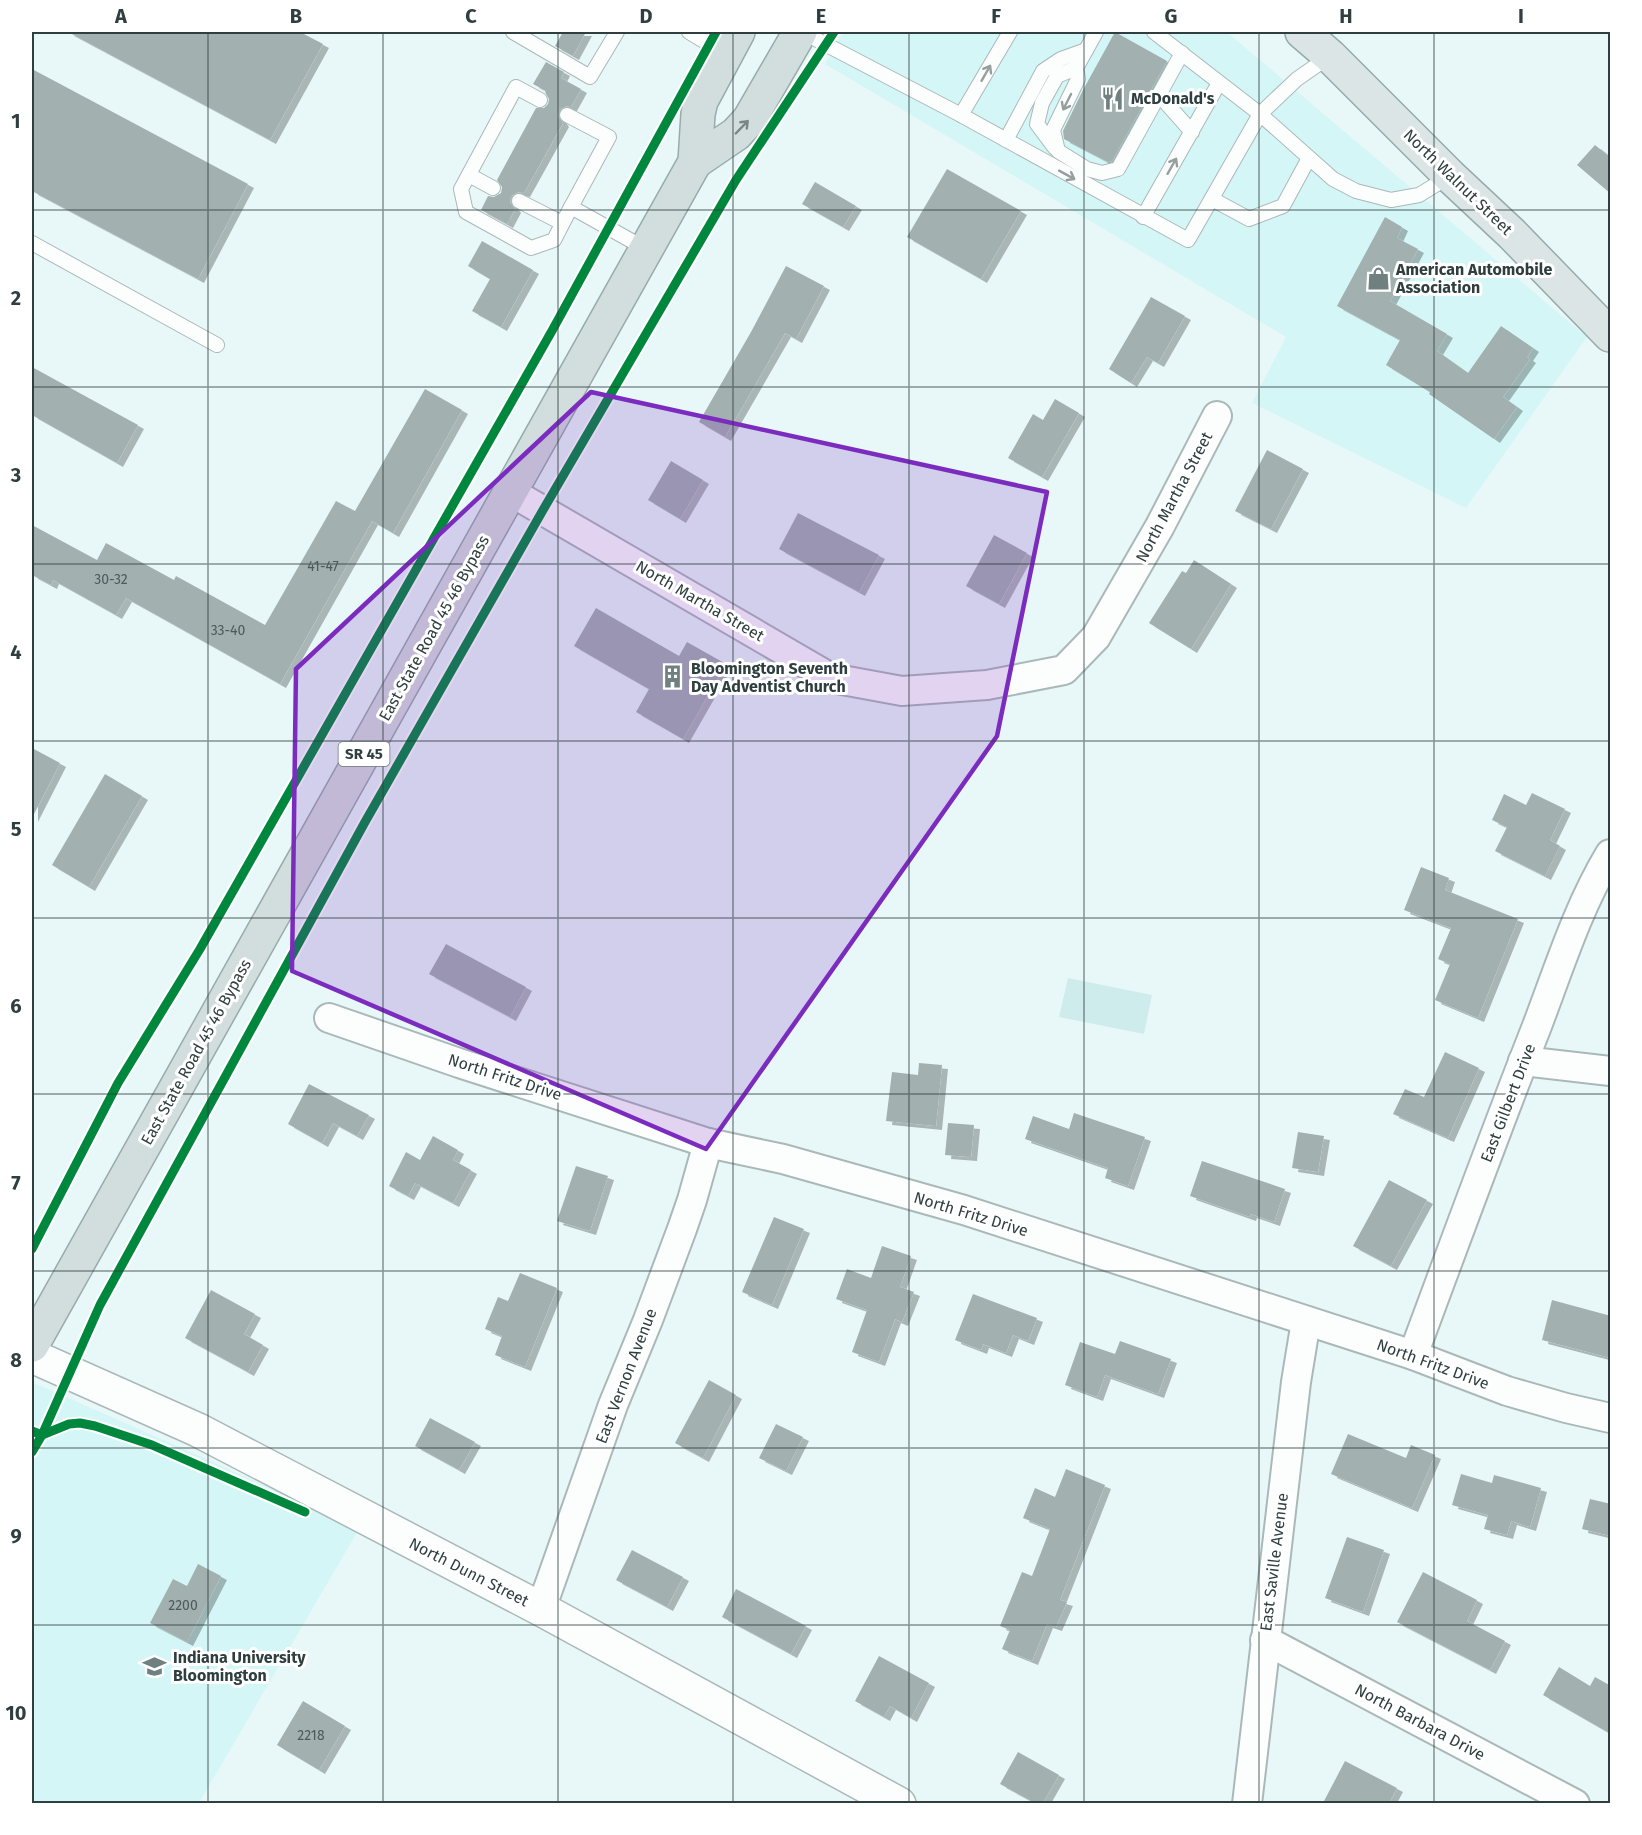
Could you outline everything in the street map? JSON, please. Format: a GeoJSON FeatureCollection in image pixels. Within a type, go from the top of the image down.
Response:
{"type":"FeatureCollection","features":[{"type":"Feature","properties":{"kind":"highway","name":"East State Road 45 46 Bypass"},"geometry":{"type":"LineString","coordinates":[[32,1346],[695,162],[701,101],[738,32]]}},
{"type":"Feature","properties":{"kind":"highway","name":"East State Road 45 46 Bypass"},"geometry":{"type":"LineString","coordinates":[[695,162],[736,134],[749,120],[801,32]]}},
{"type":"Feature","properties":{"kind":"main road","name":"North Walnut Street"},"geometry":{"type":"LineString","coordinates":[[1302,32],[1512,234],[1611,335]]}},
{"type":"Feature","properties":{"kind":"street","name":"North Martha Street"},"geometry":{"type":"LineString","coordinates":[[511,492],[831,678],[902,691],[987,686],[1064,670],[1096,637],[1160,526],[1218,416]]}},
{"type":"Feature","properties":{"kind":"street","name":"East Gilbert Drive"},"geometry":{"type":"LineString","coordinates":[[1413,1355],[1584,903],[1611,854]]}},
{"type":"Feature","properties":{"kind":"street","name":"North Fritz Drive"},"geometry":{"type":"LineString","coordinates":[[329,1018],[459,1063],[708,1143],[783,1159],[964,1210],[1413,1355],[1507,1391],[1611,1418]]}},
{"type":"Feature","properties":{"kind":"street"},"geometry":{"type":"LineString","coordinates":[[1523,1061],[1611,1071]]}},
{"type":"Feature","properties":{"kind":"street","name":"East Vernon Avenue"},"geometry":{"type":"LineString","coordinates":[[541,1609],[613,1405],[682,1229],[708,1143]]}},
{"type":"Feature","properties":{"kind":"street","name":"East Saville Avenue"},"geometry":{"type":"LineString","coordinates":[[1247,1803],[1294,1394],[1306,1321]]}},
{"type":"Feature","properties":{"kind":"street","name":"North Dunn Street"},"geometry":{"type":"LineString","coordinates":[[32,1356],[198,1430],[541,1609],[900,1803]]}},
{"type":"Feature","properties":{"kind":"street","name":"North Barbara Drive"},"geometry":{"type":"LineString","coordinates":[[1265,1640],[1575,1803]]}},
{"type":"Feature","properties":{"kind":"lane"},"geometry":{"type":"LineString","coordinates":[[513,32],[590,76],[617,32]]}},
{"type":"Feature","properties":{"kind":"lane"},"geometry":{"type":"LineString","coordinates":[[688,32],[712,46],[721,62]]}},
{"type":"Feature","properties":{"kind":"lane"},"geometry":{"type":"LineString","coordinates":[[801,32],[961,115],[1188,240],[1260,114],[1297,79],[1329,56]]}},
{"type":"Feature","properties":{"kind":"lane"},"geometry":{"type":"LineString","coordinates":[[961,115],[1010,32]]}},
{"type":"Feature","properties":{"kind":"lane"},"geometry":{"type":"LineString","coordinates":[[1096,32],[1076,68],[1057,76],[1042,104],[1037,124],[1058,151],[1087,169],[1102,173],[1118,169],[1182,54]]}},
{"type":"Feature","properties":{"kind":"lane"},"geometry":{"type":"LineString","coordinates":[[1154,32],[1260,114],[1333,179],[1356,191],[1391,200],[1419,195],[1450,176]]}},
{"type":"Feature","properties":{"kind":"lane"},"geometry":{"type":"LineString","coordinates":[[1006,140],[1044,71],[1061,58],[1086,50]]}},
{"type":"Feature","properties":{"kind":"lane"},"geometry":{"type":"LineString","coordinates":[[1058,151],[1053,130],[1078,79],[1076,68]]}},
{"type":"Feature","properties":{"kind":"lane"},"geometry":{"type":"LineString","coordinates":[[1143,217],[1219,83]]}},
{"type":"Feature","properties":{"kind":"lane"},"geometry":{"type":"LineString","coordinates":[[540,100],[516,87],[461,189],[466,212],[531,248],[554,240],[609,137],[567,115]]}},
{"type":"Feature","properties":{"kind":"lane"},"geometry":{"type":"LineString","coordinates":[[1159,95],[1192,132]]}},
{"type":"Feature","properties":{"kind":"lane"},"geometry":{"type":"LineString","coordinates":[[1212,199],[1249,219],[1283,206],[1309,158]]}},
{"type":"Feature","properties":{"kind":"lane"},"geometry":{"type":"LineString","coordinates":[[469,175],[493,188]]}},
{"type":"Feature","properties":{"kind":"lane"},"geometry":{"type":"LineString","coordinates":[[519,201],[562,223]]}},
{"type":"Feature","properties":{"kind":"lane"},"geometry":{"type":"LineString","coordinates":[[571,207],[646,249]]}},
{"type":"Feature","properties":{"kind":"lane"},"geometry":{"type":"LineString","coordinates":[[32,243],[217,345]]}},
{"type":"Feature","properties":{"kind":"highlighted area"},"geometry":{"type":"Polygon","coordinates":[[[591,392],[1047,492],[997,736],[706,1149],[292,971],[296,669],[591,392]]]}},
{"type":"Feature","properties":{"kind":"shaded area"},"geometry":{"type":"Polygon","coordinates":[[[843,32],[1227,32],[1587,337],[1466,508],[1252,403],[1286,337],[825,64],[843,32]]]}},
{"type":"Feature","properties":{"kind":"shaded area"},"geometry":{"type":"Polygon","coordinates":[[[1068,978],[1152,995],[1144,1034],[1059,1017],[1068,978]]]}},
{"type":"Feature","properties":{"kind":"shaded area","name":"Indiana University Bloomington"},"geometry":{"type":"Polygon","coordinates":[[[32,1382],[359,1529],[199,1803],[32,1803],[32,1382]]]}},
{"type":"Feature","properties":{"kind":"building"},"geometry":{"type":"Polygon","coordinates":[[[68,32],[300,32],[323,44],[270,140],[68,32]]]}},
{"type":"Feature","properties":{"kind":"building"},"geometry":{"type":"Polygon","coordinates":[[[563,32],[586,32],[573,56],[555,46],[563,32]]]}},
{"type":"Feature","properties":{"kind":"building","name":"McDonald's"},"geometry":{"type":"Polygon","coordinates":[[[1115,32],[1167,61],[1112,161],[1108,162],[1064,139],[1063,131],[1115,32]]]}},
{"type":"Feature","properties":{"kind":"building"},"geometry":{"type":"Polygon","coordinates":[[[546,62],[564,72],[561,78],[581,89],[571,107],[566,106],[559,110],[558,116],[563,123],[524,193],[518,192],[511,196],[510,202],[515,209],[507,224],[481,210],[488,196],[494,197],[501,193],[502,187],[497,180],[536,108],[544,108],[548,104],[546,91],[533,84],[546,62]]]}},
{"type":"Feature","properties":{"kind":"building"},"geometry":{"type":"Polygon","coordinates":[[[32,69],[248,184],[198,279],[32,191],[32,69]]]}},
{"type":"Feature","properties":{"kind":"building"},"geometry":{"type":"Polygon","coordinates":[[[1595,145],[1611,158],[1611,194],[1577,165],[1595,145]]]}},
{"type":"Feature","properties":{"kind":"building"},"geometry":{"type":"Polygon","coordinates":[[[947,169],[1021,211],[981,279],[907,237],[947,169]]]}},
{"type":"Feature","properties":{"kind":"building"},"geometry":{"type":"Polygon","coordinates":[[[815,182],[856,206],[843,227],[802,204],[815,182]]]}},
{"type":"Feature","properties":{"kind":"building"},"geometry":{"type":"Polygon","coordinates":[[[1385,217],[1402,227],[1397,238],[1418,249],[1390,301],[1447,334],[1437,351],[1468,373],[1501,326],[1533,348],[1527,357],[1530,359],[1503,397],[1517,407],[1494,439],[1429,394],[1430,392],[1386,365],[1400,340],[1337,306],[1385,217]]]}},
{"type":"Feature","properties":{"kind":"building"},"geometry":{"type":"Polygon","coordinates":[[[482,241],[533,270],[501,327],[472,311],[490,279],[468,266],[482,241]]]}},
{"type":"Feature","properties":{"kind":"building"},"geometry":{"type":"Polygon","coordinates":[[[786,266],[824,286],[796,339],[785,333],[725,437],[699,422],[786,266]]]}},
{"type":"Feature","properties":{"kind":"building"},"geometry":{"type":"Polygon","coordinates":[[[1151,297],[1185,316],[1158,363],[1147,357],[1131,383],[1109,369],[1151,297]]]}},
{"type":"Feature","properties":{"kind":"building"},"geometry":{"type":"Polygon","coordinates":[[[32,367],[138,425],[117,463],[32,415],[32,367]]]}},
{"type":"Feature","properties":{"kind":"building"},"geometry":{"type":"Polygon","coordinates":[[[425,389],[462,410],[393,533],[372,521],[280,684],[126,598],[116,615],[53,580],[51,585],[32,575],[32,525],[97,560],[106,543],[174,580],[176,576],[265,625],[336,501],[355,511],[425,389]]]}},
{"type":"Feature","properties":{"kind":"building"},"geometry":{"type":"Polygon","coordinates":[[[1055,399],[1079,413],[1042,477],[1008,458],[1033,414],[1043,420],[1055,399]]]}},
{"type":"Feature","properties":{"kind":"building"},"geometry":{"type":"Polygon","coordinates":[[[1267,450],[1303,469],[1271,529],[1235,511],[1267,450]]]}},
{"type":"Feature","properties":{"kind":"building"},"geometry":{"type":"Polygon","coordinates":[[[671,461],[703,480],[680,519],[648,500],[671,461]]]}},
{"type":"Feature","properties":{"kind":"building"},"geometry":{"type":"Polygon","coordinates":[[[798,513],[879,555],[859,592],[779,549],[798,513]]]}},
{"type":"Feature","properties":{"kind":"building"},"geometry":{"type":"Polygon","coordinates":[[[994,535],[1027,553],[999,604],[966,586],[994,535]]]}},
{"type":"Feature","properties":{"kind":"building"},"geometry":{"type":"Polygon","coordinates":[[[1194,560],[1231,584],[1191,649],[1149,623],[1182,571],[1186,573],[1194,560]]]}},
{"type":"Feature","properties":{"kind":"building","name":"Bloomington Seventh Day Adventist Church"},"geometry":{"type":"Polygon","coordinates":[[[596,608],[679,656],[687,642],[726,664],[683,739],[636,712],[649,689],[574,646],[596,608]]]}},
{"type":"Feature","properties":{"kind":"building"},"geometry":{"type":"Polygon","coordinates":[[[32,748],[60,763],[32,818],[32,748]]]}},
{"type":"Feature","properties":{"kind":"building"},"geometry":{"type":"Polygon","coordinates":[[[105,774],[142,796],[89,887],[52,865],[105,774]]]}},
{"type":"Feature","properties":{"kind":"building"},"geometry":{"type":"Polygon","coordinates":[[[1532,793],[1565,809],[1550,840],[1560,846],[1545,876],[1495,851],[1507,827],[1492,820],[1504,794],[1526,805],[1532,793]]]}},
{"type":"Feature","properties":{"kind":"building"},"geometry":{"type":"Polygon","coordinates":[[[1421,867],[1449,878],[1445,890],[1518,919],[1478,1018],[1435,1000],[1450,964],[1438,959],[1451,928],[1404,910],[1421,867]]]}},
{"type":"Feature","properties":{"kind":"building"},"geometry":{"type":"Polygon","coordinates":[[[446,944],[526,987],[510,1017],[429,974],[446,944]]]}},
{"type":"Feature","properties":{"kind":"building"},"geometry":{"type":"Polygon","coordinates":[[[1445,1052],[1479,1068],[1448,1138],[1393,1114],[1405,1089],[1424,1097],[1445,1052]]]}},
{"type":"Feature","properties":{"kind":"building"},"geometry":{"type":"Polygon","coordinates":[[[919,1063],[942,1065],[936,1126],[886,1121],[892,1072],[918,1075],[919,1063]]]}},
{"type":"Feature","properties":{"kind":"building"},"geometry":{"type":"Polygon","coordinates":[[[309,1084],[369,1115],[357,1136],[333,1123],[322,1143],[288,1124],[309,1084]]]}},
{"type":"Feature","properties":{"kind":"building"},"geometry":{"type":"Polygon","coordinates":[[[1074,1113],[1145,1137],[1128,1186],[1105,1178],[1108,1168],[1025,1139],[1033,1116],[1069,1129],[1074,1113]]]}},
{"type":"Feature","properties":{"kind":"building"},"geometry":{"type":"Polygon","coordinates":[[[948,1123],[974,1125],[971,1157],[945,1155],[948,1123]]]}},
{"type":"Feature","properties":{"kind":"building"},"geometry":{"type":"Polygon","coordinates":[[[1298,1132],[1324,1136],[1318,1172],[1292,1168],[1298,1132]]]}},
{"type":"Feature","properties":{"kind":"building"},"geometry":{"type":"Polygon","coordinates":[[[433,1136],[458,1150],[453,1160],[471,1170],[453,1203],[415,1183],[408,1196],[389,1186],[406,1152],[420,1160],[433,1136]]]}},
{"type":"Feature","properties":{"kind":"building"},"geometry":{"type":"Polygon","coordinates":[[[1202,1161],[1285,1189],[1274,1222],[1251,1214],[1250,1217],[1190,1196],[1202,1161]]]}},
{"type":"Feature","properties":{"kind":"building"},"geometry":{"type":"Polygon","coordinates":[[[576,1166],[608,1176],[590,1231],[557,1221],[576,1166]]]}},
{"type":"Feature","properties":{"kind":"building"},"geometry":{"type":"Polygon","coordinates":[[[1389,1180],[1427,1200],[1391,1266],[1353,1246],[1389,1180]]]}},
{"type":"Feature","properties":{"kind":"building"},"geometry":{"type":"Polygon","coordinates":[[[774,1217],[804,1229],[772,1305],[742,1292],[774,1217]]]}},
{"type":"Feature","properties":{"kind":"building"},"geometry":{"type":"Polygon","coordinates":[[[882,1246],[911,1256],[900,1287],[914,1292],[902,1322],[895,1319],[879,1362],[852,1352],[867,1310],[836,1299],[847,1269],[871,1278],[882,1246]]]}},
{"type":"Feature","properties":{"kind":"building"},"geometry":{"type":"Polygon","coordinates":[[[520,1273],[557,1288],[525,1367],[495,1355],[502,1336],[485,1329],[498,1297],[508,1301],[520,1273]]]}},
{"type":"Feature","properties":{"kind":"building"},"geometry":{"type":"Polygon","coordinates":[[[211,1290],[255,1314],[244,1334],[263,1345],[248,1372],[185,1338],[211,1290]]]}},
{"type":"Feature","properties":{"kind":"building"},"geometry":{"type":"Polygon","coordinates":[[[973,1294],[1037,1318],[1028,1341],[1013,1335],[1006,1353],[983,1344],[981,1350],[955,1340],[973,1294]]]}},
{"type":"Feature","properties":{"kind":"building"},"geometry":{"type":"Polygon","coordinates":[[[1552,1300],[1611,1316],[1611,1358],[1542,1340],[1552,1300]]]}},
{"type":"Feature","properties":{"kind":"building"},"geometry":{"type":"Polygon","coordinates":[[[1120,1341],[1171,1359],[1158,1394],[1105,1375],[1097,1397],[1065,1385],[1080,1342],[1115,1354],[1120,1341]]]}},
{"type":"Feature","properties":{"kind":"building"},"geometry":{"type":"Polygon","coordinates":[[[709,1380],[736,1395],[703,1458],[675,1443],[709,1380]]]}},
{"type":"Feature","properties":{"kind":"building"},"geometry":{"type":"Polygon","coordinates":[[[430,1418],[475,1442],[459,1470],[415,1446],[430,1418]]]}},
{"type":"Feature","properties":{"kind":"building"},"geometry":{"type":"Polygon","coordinates":[[[776,1424],[803,1437],[786,1471],[759,1458],[776,1424]]]}},
{"type":"Feature","properties":{"kind":"building"},"geometry":{"type":"Polygon","coordinates":[[[1348,1434],[1406,1458],[1411,1445],[1435,1455],[1412,1508],[1331,1474],[1348,1434]]]}},
{"type":"Feature","properties":{"kind":"building"},"geometry":{"type":"Polygon","coordinates":[[[1066,1469],[1105,1485],[1060,1600],[1067,1602],[1056,1627],[1047,1624],[1032,1661],[1002,1649],[1010,1630],[1000,1626],[1022,1572],[1032,1576],[1050,1529],[1023,1518],[1035,1488],[1055,1497],[1066,1469]]]}},
{"type":"Feature","properties":{"kind":"building"},"geometry":{"type":"Polygon","coordinates":[[[1461,1474],[1492,1483],[1494,1475],[1541,1488],[1530,1527],[1511,1521],[1507,1535],[1484,1529],[1488,1515],[1452,1505],[1461,1474]]]}},
{"type":"Feature","properties":{"kind":"building"},"geometry":{"type":"Polygon","coordinates":[[[1590,1499],[1611,1504],[1611,1536],[1582,1529],[1590,1499]]]}},
{"type":"Feature","properties":{"kind":"building"},"geometry":{"type":"Polygon","coordinates":[[[1347,1537],[1384,1550],[1363,1612],[1325,1598],[1347,1537]]]}},
{"type":"Feature","properties":{"kind":"building"},"geometry":{"type":"Polygon","coordinates":[[[632,1550],[683,1577],[667,1607],[616,1580],[632,1550]]]}},
{"type":"Feature","properties":{"kind":"building"},"geometry":{"type":"Polygon","coordinates":[[[198,1564],[221,1576],[187,1642],[150,1623],[173,1579],[187,1586],[198,1564]]]}},
{"type":"Feature","properties":{"kind":"building"},"geometry":{"type":"Polygon","coordinates":[[[1423,1572],[1477,1600],[1467,1621],[1505,1641],[1490,1670],[1397,1622],[1423,1572]]]}},
{"type":"Feature","properties":{"kind":"building"},"geometry":{"type":"Polygon","coordinates":[[[736,1589],[806,1626],[791,1654],[722,1617],[736,1589]]]}},
{"type":"Feature","properties":{"kind":"building"},"geometry":{"type":"Polygon","coordinates":[[[879,1656],[929,1683],[911,1718],[890,1706],[884,1717],[855,1701],[879,1656]]]}},
{"type":"Feature","properties":{"kind":"building"},"geometry":{"type":"Polygon","coordinates":[[[1559,1667],[1590,1686],[1595,1677],[1611,1686],[1611,1734],[1543,1695],[1559,1667]]]}},
{"type":"Feature","properties":{"kind":"building"},"geometry":{"type":"Polygon","coordinates":[[[303,1701],[345,1726],[319,1770],[277,1745],[303,1701]]]}},
{"type":"Feature","properties":{"kind":"building"},"geometry":{"type":"Polygon","coordinates":[[[1018,1752],[1059,1775],[1043,1803],[1035,1803],[1000,1784],[1018,1752]]]}},
{"type":"Feature","properties":{"kind":"building"},"geometry":{"type":"Polygon","coordinates":[[[1345,1761],[1397,1788],[1389,1803],[1323,1803],[1345,1761]]]}},
{"type":"Feature","properties":{"kind":"cycle path"},"geometry":{"type":"LineString","coordinates":[[32,1249],[118,1083],[200,949],[553,329],[716,32]]}},
{"type":"Feature","properties":{"kind":"cycle path"},"geometry":{"type":"LineString","coordinates":[[32,1452],[42,1435],[100,1305],[365,822],[543,510],[736,180],[834,32]]}},
{"type":"Feature","properties":{"kind":"cycle path"},"geometry":{"type":"LineString","coordinates":[[32,1431],[42,1435],[69,1424],[80,1423],[95,1426],[152,1445],[305,1512]]}},
{"type":"Feature","properties":{"kind":"place","name":"McDonald's"},"geometry":{"type":"Point","coordinates":[1113,98]}},
{"type":"Feature","properties":{"kind":"place","name":"American Automobile Association"},"geometry":{"type":"Point","coordinates":[1378,278]}},
{"type":"Feature","properties":{"kind":"place","name":"Bloomington Seventh Day Adventist Church"},"geometry":{"type":"Point","coordinates":[673,677]}},
{"type":"Feature","properties":{"kind":"place","name":"Indiana University Bloomington"},"geometry":{"type":"Point","coordinates":[155,1666]}}]}
